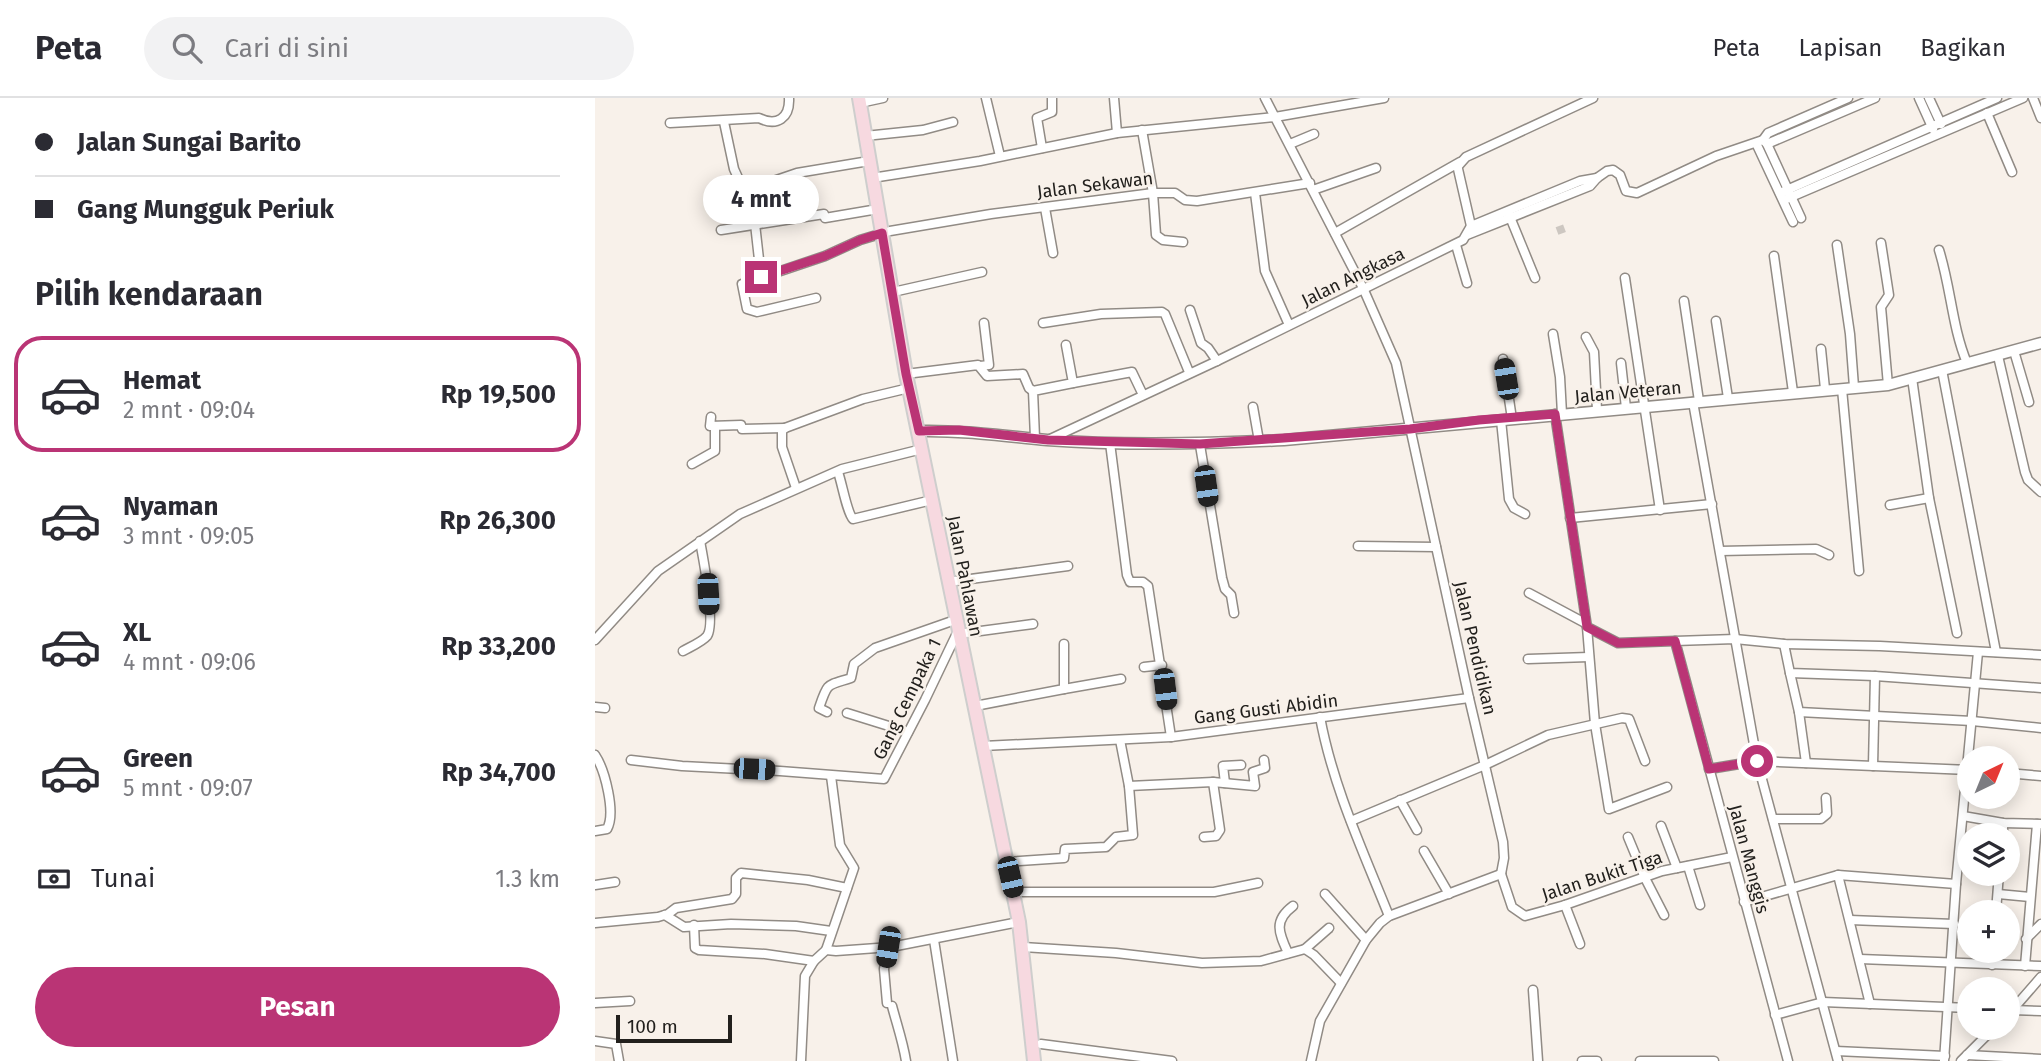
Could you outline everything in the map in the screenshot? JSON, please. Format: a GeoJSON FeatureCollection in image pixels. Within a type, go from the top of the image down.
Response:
{"type":"FeatureCollection","features":[{"type":"Feature","properties":{"kind":"main road","name":"Jalan Pahlawan"},"geometry":{"type":"LineString","coordinates":[[859,100],[906,374],[1019,922],[1038,1043],[1034,1061]]}},
{"type":"Feature","properties":{"kind":"street"},"geometry":{"type":"LineString","coordinates":[[670,123],[759,118],[773,122],[783,119],[787,114],[789,98]]}},
{"type":"Feature","properties":{"kind":"street"},"geometry":{"type":"LineString","coordinates":[[859,100],[883,98]]}},
{"type":"Feature","properties":{"kind":"street"},"geometry":{"type":"LineString","coordinates":[[986,98],[1000,156]]}},
{"type":"Feature","properties":{"kind":"street"},"geometry":{"type":"LineString","coordinates":[[1042,148],[1037,118],[1052,112],[1052,98]]}},
{"type":"Feature","properties":{"kind":"street"},"geometry":{"type":"LineString","coordinates":[[1114,98],[1118,133]]}},
{"type":"Feature","properties":{"kind":"street","name":"Jalan Pendidikan"},"geometry":{"type":"LineString","coordinates":[[1265,98],[1363,288],[1396,363],[1503,842],[1501,874]]}},
{"type":"Feature","properties":{"kind":"street"},"geometry":{"type":"LineString","coordinates":[[872,178],[1118,133],[1275,117],[1384,98]]}},
{"type":"Feature","properties":{"kind":"street"},"geometry":{"type":"LineString","coordinates":[[1335,233],[1489,144],[1593,98]]}},
{"type":"Feature","properties":{"kind":"street"},"geometry":{"type":"LineString","coordinates":[[1762,142],[1768,133],[1848,98]]}},
{"type":"Feature","properties":{"kind":"street"},"geometry":{"type":"LineString","coordinates":[[1462,161],[1458,169],[1471,226],[1590,186],[1607,171],[1613,170],[1620,175],[1626,191],[1637,192],[1716,156],[1762,142],[1875,98]]}},
{"type":"Feature","properties":{"kind":"street"},"geometry":{"type":"LineString","coordinates":[[1919,98],[1944,131]]}},
{"type":"Feature","properties":{"kind":"street"},"geometry":{"type":"LineString","coordinates":[[1929,98],[1936,123],[1935,135]]}},
{"type":"Feature","properties":{"kind":"street"},"geometry":{"type":"LineString","coordinates":[[1786,195],[1982,101],[1997,98]]}},
{"type":"Feature","properties":{"kind":"street"},"geometry":{"type":"LineString","coordinates":[[1786,195],[2023,98]]}},
{"type":"Feature","properties":{"kind":"street"},"geometry":{"type":"LineString","coordinates":[[2033,98],[2041,118]]}},
{"type":"Feature","properties":{"kind":"street"},"geometry":{"type":"LineString","coordinates":[[1987,113],[2012,172]]}},
{"type":"Feature","properties":{"kind":"street"},"geometry":{"type":"LineString","coordinates":[[724,122],[734,169],[744,191],[797,173],[869,161]]}},
{"type":"Feature","properties":{"kind":"street"},"geometry":{"type":"LineString","coordinates":[[865,136],[923,130],[953,122]]}},
{"type":"Feature","properties":{"kind":"street"},"geometry":{"type":"LineString","coordinates":[[1142,130],[1153,193],[1156,235],[1163,240],[1183,242]]}},
{"type":"Feature","properties":{"kind":"street"},"geometry":{"type":"LineString","coordinates":[[1290,144],[1314,134]]}},
{"type":"Feature","properties":{"kind":"street"},"geometry":{"type":"LineString","coordinates":[[1762,142],[1797,220]]}},
{"type":"Feature","properties":{"kind":"street","name":"Jalan Sekawan"},"geometry":{"type":"LineString","coordinates":[[816,298],[757,312],[750,311],[747,309],[742,284],[825,256],[882,233],[978,216],[1153,193],[1175,192],[1189,201],[1311,187],[1376,168]]}},
{"type":"Feature","properties":{"kind":"street"},"geometry":{"type":"LineString","coordinates":[[1255,193],[1265,271],[1289,325]]}},
{"type":"Feature","properties":{"kind":"street"},"geometry":{"type":"LineString","coordinates":[[1045,208],[1053,253]]}},
{"type":"Feature","properties":{"kind":"street"},"geometry":{"type":"LineString","coordinates":[[720,230],[824,214],[825,218],[878,209]]}},
{"type":"Feature","properties":{"kind":"street"},"geometry":{"type":"LineString","coordinates":[[1467,235],[1509,215]]}},
{"type":"Feature","properties":{"kind":"street"},"geometry":{"type":"LineString","coordinates":[[1509,215],[1535,278]]}},
{"type":"Feature","properties":{"kind":"street"},"geometry":{"type":"LineString","coordinates":[[755,224],[761,277]]}},
{"type":"Feature","properties":{"kind":"street","name":"Jalan Angkasa"},"geometry":{"type":"LineString","coordinates":[[1048,440],[1456,244],[1467,235],[1471,226]]}},
{"type":"Feature","properties":{"kind":"street"},"geometry":{"type":"LineString","coordinates":[[1881,243],[1889,295],[1881,307],[1888,385]]}},
{"type":"Feature","properties":{"kind":"street"},"geometry":{"type":"LineString","coordinates":[[1456,244],[1467,283]]}},
{"type":"Feature","properties":{"kind":"street"},"geometry":{"type":"LineString","coordinates":[[1837,245],[1850,334],[1854,387]]}},
{"type":"Feature","properties":{"kind":"street"},"geometry":{"type":"LineString","coordinates":[[1940,250],[1955,323],[1967,363]]}},
{"type":"Feature","properties":{"kind":"street"},"geometry":{"type":"LineString","coordinates":[[1774,256],[1794,392]]}},
{"type":"Feature","properties":{"kind":"street"},"geometry":{"type":"LineString","coordinates":[[893,292],[982,272]]}},
{"type":"Feature","properties":{"kind":"street"},"geometry":{"type":"LineString","coordinates":[[1625,278],[1660,510]]}},
{"type":"Feature","properties":{"kind":"street"},"geometry":{"type":"LineString","coordinates":[[1684,301],[1711,504],[1757,761],[1838,1061]]}},
{"type":"Feature","properties":{"kind":"street"},"geometry":{"type":"LineString","coordinates":[[1190,310],[1201,343],[1217,361]]}},
{"type":"Feature","properties":{"kind":"street"},"geometry":{"type":"LineString","coordinates":[[1043,323],[1101,314],[1162,312],[1189,372]]}},
{"type":"Feature","properties":{"kind":"street"},"geometry":{"type":"LineString","coordinates":[[1716,321],[1728,398]]}},
{"type":"Feature","properties":{"kind":"street"},"geometry":{"type":"LineString","coordinates":[[906,374],[989,365],[984,323]]}},
{"type":"Feature","properties":{"kind":"street"},"geometry":{"type":"LineString","coordinates":[[1553,334],[1560,377],[1558,414],[1570,518],[1586,625],[1595,724],[1609,809],[1667,787]]}},
{"type":"Feature","properties":{"kind":"street"},"geometry":{"type":"LineString","coordinates":[[1586,337],[1594,352],[1597,410]]}},
{"type":"Feature","properties":{"kind":"street","name":"Jalan Veteran"},"geometry":{"type":"LineString","coordinates":[[919,431],[959,430],[1048,440],[1110,443],[1200,444],[1259,441],[1888,385],[2041,343]]}},
{"type":"Feature","properties":{"kind":"street"},"geometry":{"type":"LineString","coordinates":[[1066,345],[1073,383]]}},
{"type":"Feature","properties":{"kind":"street"},"geometry":{"type":"LineString","coordinates":[[1821,349],[1825,390]]}},
{"type":"Feature","properties":{"kind":"street"},"geometry":{"type":"LineString","coordinates":[[2014,351],[2029,402]]}},
{"type":"Feature","properties":{"kind":"street"},"geometry":{"type":"LineString","coordinates":[[1998,356],[2025,472],[2028,480],[2041,492]]}},
{"type":"Feature","properties":{"kind":"street"},"geometry":{"type":"LineString","coordinates":[[1503,359],[1509,499],[1514,508],[1525,514]]}},
{"type":"Feature","properties":{"kind":"street"},"geometry":{"type":"LineString","coordinates":[[1621,363],[1626,408]]}},
{"type":"Feature","properties":{"kind":"street"},"geometry":{"type":"LineString","coordinates":[[980,366],[984,376],[1023,374],[1027,386],[1033,391],[1035,438]]}},
{"type":"Feature","properties":{"kind":"street"},"geometry":{"type":"LineString","coordinates":[[1942,370],[1996,652]]}},
{"type":"Feature","properties":{"kind":"street"},"geometry":{"type":"LineString","coordinates":[[1033,391],[1132,372],[1143,395]]}},
{"type":"Feature","properties":{"kind":"street"},"geometry":{"type":"LineString","coordinates":[[1912,378],[1929,498],[1958,632]]}},
{"type":"Feature","properties":{"kind":"street"},"geometry":{"type":"LineString","coordinates":[[711,417],[710,426],[741,425],[742,429],[785,428],[863,399],[909,388]]}},
{"type":"Feature","properties":{"kind":"street"},"geometry":{"type":"LineString","coordinates":[[1842,388],[1859,570]]}},
{"type":"Feature","properties":{"kind":"street"},"geometry":{"type":"LineString","coordinates":[[1253,407],[1259,441]]}},
{"type":"Feature","properties":{"kind":"street"},"geometry":{"type":"LineString","coordinates":[[692,464],[715,452],[715,426]]}},
{"type":"Feature","properties":{"kind":"street"},"geometry":{"type":"LineString","coordinates":[[785,428],[782,431],[782,447],[796,488]]}},
{"type":"Feature","properties":{"kind":"street"},"geometry":{"type":"LineString","coordinates":[[1110,443],[1127,575],[1130,582],[1147,584],[1162,665],[1171,737]]}},
{"type":"Feature","properties":{"kind":"street"},"geometry":{"type":"LineString","coordinates":[[1200,444],[1222,578],[1225,589],[1231,595],[1234,613]]}},
{"type":"Feature","properties":{"kind":"street"},"geometry":{"type":"LineString","coordinates":[[595,640],[658,571],[740,513],[838,471],[922,449]]}},
{"type":"Feature","properties":{"kind":"street"},"geometry":{"type":"LineString","coordinates":[[838,471],[846,495],[847,510],[853,519],[932,500]]}},
{"type":"Feature","properties":{"kind":"street"},"geometry":{"type":"LineString","coordinates":[[1891,505],[1929,498]]}},
{"type":"Feature","properties":{"kind":"street"},"geometry":{"type":"LineString","coordinates":[[1570,518],[1711,504]]}},
{"type":"Feature","properties":{"kind":"street"},"geometry":{"type":"LineString","coordinates":[[683,651],[707,636],[709,631],[708,587],[700,541]]}},
{"type":"Feature","properties":{"kind":"street"},"geometry":{"type":"LineString","coordinates":[[1358,546],[1436,547]]}},
{"type":"Feature","properties":{"kind":"street"},"geometry":{"type":"LineString","coordinates":[[1720,551],[1816,550],[1829,555]]}},
{"type":"Feature","properties":{"kind":"street"},"geometry":{"type":"LineString","coordinates":[[948,582],[1068,566]]}},
{"type":"Feature","properties":{"kind":"street"},"geometry":{"type":"LineString","coordinates":[[1529,593],[1618,643],[1735,639],[1784,644],[1880,646],[2041,655]]}},
{"type":"Feature","properties":{"kind":"street"},"geometry":{"type":"LineString","coordinates":[[827,712],[819,709],[825,689],[834,681],[851,678],[855,664],[869,651],[957,628],[1033,624]]}},
{"type":"Feature","properties":{"kind":"street","name":"Gang Cempaka 1"},"geometry":{"type":"LineString","coordinates":[[631,760],[884,779],[957,628]]}},
{"type":"Feature","properties":{"kind":"street","name":"Jalan Manggis"},"geometry":{"type":"LineString","coordinates":[[1675,641],[1788,1061]]}},
{"type":"Feature","properties":{"kind":"street"},"geometry":{"type":"LineString","coordinates":[[1063,644],[1064,689]]}},
{"type":"Feature","properties":{"kind":"street"},"geometry":{"type":"LineString","coordinates":[[1784,644],[1799,712],[1806,763]]}},
{"type":"Feature","properties":{"kind":"street"},"geometry":{"type":"LineString","coordinates":[[1970,746],[1978,652]]}},
{"type":"Feature","properties":{"kind":"street"},"geometry":{"type":"LineString","coordinates":[[1528,659],[1589,657]]}},
{"type":"Feature","properties":{"kind":"street"},"geometry":{"type":"LineString","coordinates":[[1144,667],[1162,665]]}},
{"type":"Feature","properties":{"kind":"street"},"geometry":{"type":"LineString","coordinates":[[1790,673],[2041,688]]}},
{"type":"Feature","properties":{"kind":"street"},"geometry":{"type":"LineString","coordinates":[[1873,766],[1875,676]]}},
{"type":"Feature","properties":{"kind":"street"},"geometry":{"type":"LineString","coordinates":[[975,706],[1121,679]]}},
{"type":"Feature","properties":{"kind":"street","name":"Gang Gusti Abidin"},"geometry":{"type":"LineString","coordinates":[[983,746],[1171,737],[1469,698]]}},
{"type":"Feature","properties":{"kind":"street"},"geometry":{"type":"LineString","coordinates":[[595,707],[605,708]]}},
{"type":"Feature","properties":{"kind":"street"},"geometry":{"type":"LineString","coordinates":[[1799,712],[2041,727]]}},
{"type":"Feature","properties":{"kind":"street"},"geometry":{"type":"LineString","coordinates":[[847,713],[908,732]]}},
{"type":"Feature","properties":{"kind":"street"},"geometry":{"type":"LineString","coordinates":[[1320,718],[1329,759],[1389,916]]}},
{"type":"Feature","properties":{"kind":"street"},"geometry":{"type":"LineString","coordinates":[[1351,821],[1485,765],[1548,735],[1622,718],[1629,719],[1645,761]]}},
{"type":"Feature","properties":{"kind":"street"},"geometry":{"type":"LineString","coordinates":[[1006,862],[1064,858],[1065,849],[1106,847],[1116,837],[1129,836],[1134,832],[1120,740]]}},
{"type":"Feature","properties":{"kind":"street"},"geometry":{"type":"LineString","coordinates":[[595,755],[607,785],[611,815],[607,829],[595,831]]}},
{"type":"Feature","properties":{"kind":"street"},"geometry":{"type":"LineString","coordinates":[[1129,786],[1213,782],[1255,786],[1253,772],[1265,768],[1264,760]]}},
{"type":"Feature","properties":{"kind":"street"},"geometry":{"type":"LineString","coordinates":[[1709,769],[1757,761],[1957,770]]}},
{"type":"Feature","properties":{"kind":"street"},"geometry":{"type":"LineString","coordinates":[[1224,783],[1223,766],[1241,765]]}},
{"type":"Feature","properties":{"kind":"street"},"geometry":{"type":"LineString","coordinates":[[2020,775],[2041,776]]}},
{"type":"Feature","properties":{"kind":"street"},"geometry":{"type":"LineString","coordinates":[[801,1061],[805,976],[814,961],[826,950],[854,869],[840,845],[831,776]]}},
{"type":"Feature","properties":{"kind":"street"},"geometry":{"type":"LineString","coordinates":[[1204,837],[1216,836],[1220,830],[1213,782]]}},
{"type":"Feature","properties":{"kind":"street"},"geometry":{"type":"LineString","coordinates":[[1773,819],[1821,819],[1827,814],[1826,798]]}},
{"type":"Feature","properties":{"kind":"street"},"geometry":{"type":"LineString","coordinates":[[1401,800],[1417,830]]}},
{"type":"Feature","properties":{"kind":"street"},"geometry":{"type":"LineString","coordinates":[[1836,1051],[1944,1058],[1964,809]]}},
{"type":"Feature","properties":{"kind":"street"},"geometry":{"type":"LineString","coordinates":[[1963,816],[2004,823]]}},
{"type":"Feature","properties":{"kind":"street"},"geometry":{"type":"LineString","coordinates":[[2020,823],[2039,824],[2025,966]]}},
{"type":"Feature","properties":{"kind":"street"},"geometry":{"type":"LineString","coordinates":[[1661,826],[1677,868]]}},
{"type":"Feature","properties":{"kind":"street"},"geometry":{"type":"LineString","coordinates":[[1628,837],[1664,915]]}},
{"type":"Feature","properties":{"kind":"street"},"geometry":{"type":"LineString","coordinates":[[1424,851],[1449,894]]}},
{"type":"Feature","properties":{"kind":"street","name":"Jalan Bukit Tiga"},"geometry":{"type":"LineString","coordinates":[[1501,874],[1512,907],[1518,913],[1531,915],[1677,868],[1732,857]]}},
{"type":"Feature","properties":{"kind":"street"},"geometry":{"type":"LineString","coordinates":[[1688,866],[1700,905]]}},
{"type":"Feature","properties":{"kind":"street"},"geometry":{"type":"LineString","coordinates":[[595,923],[665,915],[676,908],[733,898],[736,894],[736,878],[741,873],[808,880],[847,888]]}},
{"type":"Feature","properties":{"kind":"street"},"geometry":{"type":"LineString","coordinates":[[1311,1061],[1316,1031],[1366,940],[1380,923],[1389,916],[1501,874]]}},
{"type":"Feature","properties":{"kind":"street"},"geometry":{"type":"LineString","coordinates":[[1744,902],[1838,876],[1956,884]]}},
{"type":"Feature","properties":{"kind":"street"},"geometry":{"type":"LineString","coordinates":[[1838,876],[1870,1003]]}},
{"type":"Feature","properties":{"kind":"street"},"geometry":{"type":"LineString","coordinates":[[595,885],[615,882]]}},
{"type":"Feature","properties":{"kind":"street"},"geometry":{"type":"LineString","coordinates":[[1013,892],[1215,892],[1258,883]]}},
{"type":"Feature","properties":{"kind":"street"},"geometry":{"type":"LineString","coordinates":[[1997,900],[1998,886]]}},
{"type":"Feature","properties":{"kind":"street"},"geometry":{"type":"LineString","coordinates":[[1325,894],[1366,940]]}},
{"type":"Feature","properties":{"kind":"street"},"geometry":{"type":"LineString","coordinates":[[1998,894],[2030,897]]}},
{"type":"Feature","properties":{"kind":"street"},"geometry":{"type":"LineString","coordinates":[[1565,905],[1580,944]]}},
{"type":"Feature","properties":{"kind":"street"},"geometry":{"type":"LineString","coordinates":[[1288,953],[1279,930],[1282,915],[1293,906]]}},
{"type":"Feature","properties":{"kind":"street"},"geometry":{"type":"LineString","coordinates":[[665,915],[681,926],[796,926],[831,931]]}},
{"type":"Feature","properties":{"kind":"street"},"geometry":{"type":"LineString","coordinates":[[1850,920],[1954,924]]}},
{"type":"Feature","properties":{"kind":"street"},"geometry":{"type":"LineString","coordinates":[[826,950],[888,947],[1019,922]]}},
{"type":"Feature","properties":{"kind":"street"},"geometry":{"type":"LineString","coordinates":[[2026,940],[2041,924]]}},
{"type":"Feature","properties":{"kind":"street"},"geometry":{"type":"LineString","coordinates":[[694,925],[695,948],[699,950],[765,954],[814,961]]}},
{"type":"Feature","properties":{"kind":"street"},"geometry":{"type":"LineString","coordinates":[[1023,947],[1116,953],[1202,963],[1262,961],[1305,949],[1329,928]]}},
{"type":"Feature","properties":{"kind":"street"},"geometry":{"type":"LineString","coordinates":[[934,940],[954,1061]]}},
{"type":"Feature","properties":{"kind":"street"},"geometry":{"type":"LineString","coordinates":[[888,947],[884,969],[890,1005],[902,1039],[906,1061]]}},
{"type":"Feature","properties":{"kind":"street"},"geometry":{"type":"LineString","coordinates":[[1305,949],[1342,983]]}},
{"type":"Feature","properties":{"kind":"street"},"geometry":{"type":"LineString","coordinates":[[1860,959],[2041,966]]}},
{"type":"Feature","properties":{"kind":"street"},"geometry":{"type":"LineString","coordinates":[[2020,1000],[2041,977]]}},
{"type":"Feature","properties":{"kind":"street"},"geometry":{"type":"LineString","coordinates":[[1533,990],[1538,1061]]}},
{"type":"Feature","properties":{"kind":"street"},"geometry":{"type":"LineString","coordinates":[[595,1003],[630,1001]]}},
{"type":"Feature","properties":{"kind":"street"},"geometry":{"type":"LineString","coordinates":[[1775,1015],[1823,1002],[1957,1007]]}},
{"type":"Feature","properties":{"kind":"street"},"geometry":{"type":"LineString","coordinates":[[2020,1012],[2041,1011]]}},
{"type":"Feature","properties":{"kind":"street"},"geometry":{"type":"LineString","coordinates":[[1964,1058],[1983,1040]]}},
{"type":"Feature","properties":{"kind":"street"},"geometry":{"type":"LineString","coordinates":[[595,1041],[616,1044],[619,1061]]}},
{"type":"Feature","properties":{"kind":"street"},"geometry":{"type":"LineString","coordinates":[[1038,1043],[1117,1057],[1172,1061]]}},
{"type":"Feature","properties":{"kind":"street"},"geometry":{"type":"LineString","coordinates":[[1964,1058],[2041,1059]]}},
{"type":"Feature","properties":{"kind":"street"},"geometry":{"type":"LineString","coordinates":[[1582,1061],[1597,1061]]}},
{"type":"Feature","properties":{"kind":"street"},"geometry":{"type":"LineString","coordinates":[[1640,1061],[1714,1061]]}},
{"type":"Feature","properties":{"kind":"tunnel"},"geometry":{"type":"LineString","coordinates":[[1557,231],[1565,228]]}},
{"type":"Feature","properties":{"kind":"route"},"geometry":{"type":"LineString","coordinates":[[761,277],[825,256],[882,233],[906,374],[919,431],[959,430],[1048,440],[1110,443],[1200,444],[1284,440],[1555,414],[1587,627],[1618,643],[1675,641],[1709,769],[1757,761]]}}]}
